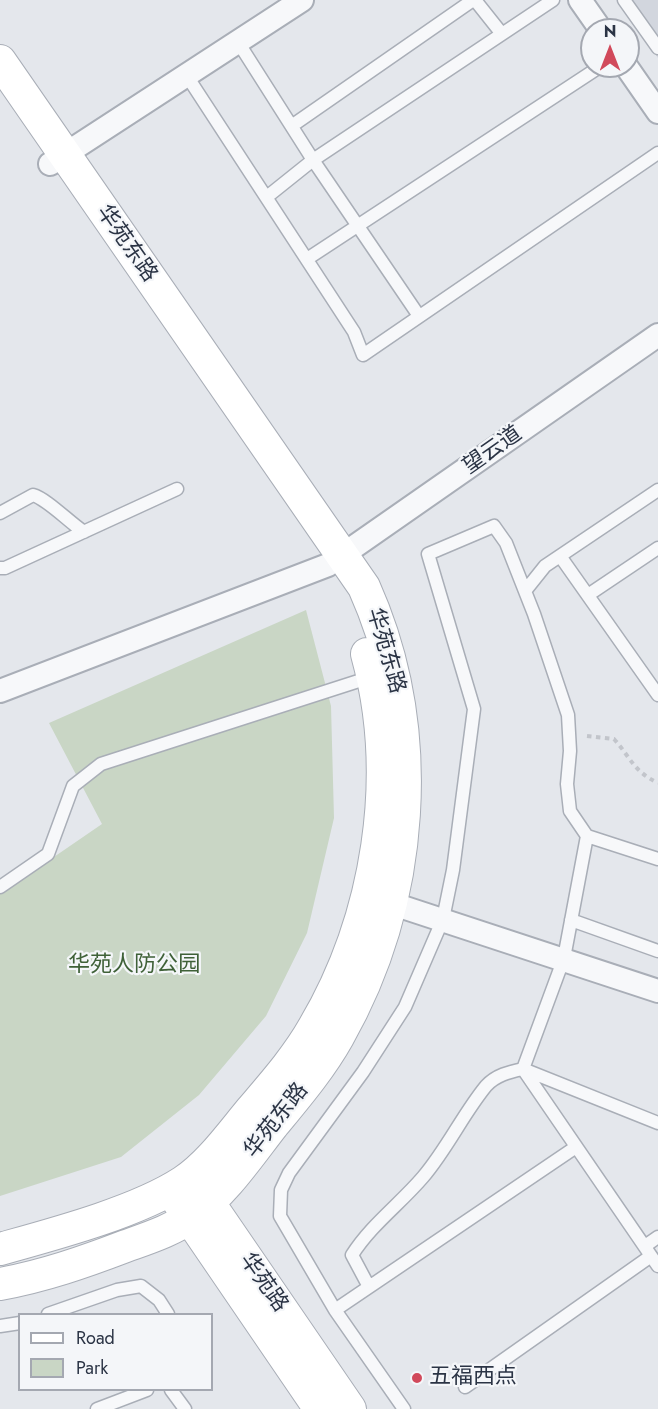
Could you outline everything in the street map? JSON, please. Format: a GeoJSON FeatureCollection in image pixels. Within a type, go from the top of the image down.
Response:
{"type":"FeatureCollection","features":[{"type":"Feature","properties":{"kind":"street"},"geometry":{"type":"LineString","coordinates":[[57,159],[302,0]]}},
{"type":"Feature","properties":{"kind":"street"},"geometry":{"type":"LineString","coordinates":[[580,0],[593,18]]}},
{"type":"Feature","properties":{"kind":"street","name":"华苑东路"},"geometry":{"type":"LineString","coordinates":[[0,61],[57,159],[336,560],[359,628],[383,674],[380,724],[383,772],[380,899],[315,1026],[239,1147],[181,1183]]}},
{"type":"Feature","properties":{"kind":"street"},"geometry":{"type":"LineString","coordinates":[[634,78],[658,112]]}},
{"type":"Feature","properties":{"kind":"street","name":"华苑东路"},"geometry":{"type":"LineString","coordinates":[[0,90],[57,159]]}},
{"type":"Feature","properties":{"kind":"street","name":"望云道"},"geometry":{"type":"LineString","coordinates":[[0,691],[336,560],[658,335]]}},
{"type":"Feature","properties":{"kind":"street"},"geometry":{"type":"LineString","coordinates":[[380,899],[658,991]]}},
{"type":"Feature","properties":{"kind":"street"},"geometry":{"type":"LineString","coordinates":[[0,1284],[43,1276],[152,1237],[206,1208],[218,1162],[239,1147]]}},
{"type":"Feature","properties":{"kind":"street"},"geometry":{"type":"LineString","coordinates":[[237,1265],[239,1147]]}},
{"type":"Feature","properties":{"kind":"street"},"geometry":{"type":"LineString","coordinates":[[0,1249],[87,1222],[181,1183]]}},
{"type":"Feature","properties":{"kind":"street","name":"华苑路"},"geometry":{"type":"LineString","coordinates":[[181,1183],[206,1208],[320,1409]]}},
{"type":"Feature","properties":{"kind":"street","name":"华苑路"},"geometry":{"type":"LineString","coordinates":[[237,1265],[350,1409]]}},
{"type":"Feature","properties":{"kind":"lane"},"geometry":{"type":"LineString","coordinates":[[293,125],[474,0],[502,34]]}},
{"type":"Feature","properties":{"kind":"lane"},"geometry":{"type":"LineString","coordinates":[[268,196],[313,160],[553,0]]}},
{"type":"Feature","properties":{"kind":"lane"},"geometry":{"type":"LineString","coordinates":[[624,0],[658,48]]}},
{"type":"Feature","properties":{"kind":"lane"},"geometry":{"type":"LineString","coordinates":[[238,42],[293,125],[313,160],[419,316]]}},
{"type":"Feature","properties":{"kind":"lane"},"geometry":{"type":"LineString","coordinates":[[187,76],[268,196],[354,332],[363,355],[658,153]]}},
{"type":"Feature","properties":{"kind":"lane"},"geometry":{"type":"LineString","coordinates":[[307,259],[583,78]]}},
{"type":"Feature","properties":{"kind":"lane"},"geometry":{"type":"LineString","coordinates":[[0,568],[177,489]]}},
{"type":"Feature","properties":{"kind":"lane"},"geometry":{"type":"LineString","coordinates":[[525,591],[545,566],[658,490]]}},
{"type":"Feature","properties":{"kind":"lane"},"geometry":{"type":"LineString","coordinates":[[0,513],[33,495],[43,498],[60,516],[84,532]]}},
{"type":"Feature","properties":{"kind":"lane"},"geometry":{"type":"LineString","coordinates":[[404,1409],[335,1310],[280,1216],[281,1190],[289,1173],[363,1072],[405,1007],[442,920],[453,870],[474,710],[428,554],[494,526],[506,543],[525,591],[568,715],[570,751],[567,784],[570,812],[586,836],[658,859]]}},
{"type":"Feature","properties":{"kind":"lane"},"geometry":{"type":"LineString","coordinates":[[588,595],[658,548]]}},
{"type":"Feature","properties":{"kind":"lane"},"geometry":{"type":"LineString","coordinates":[[560,556],[658,695]]}},
{"type":"Feature","properties":{"kind":"lane"},"geometry":{"type":"LineString","coordinates":[[0,888],[48,855],[73,786],[101,764],[383,674]]}},
{"type":"Feature","properties":{"kind":"lane"},"geometry":{"type":"LineString","coordinates":[[523,1069],[564,958],[586,836]]}},
{"type":"Feature","properties":{"kind":"lane"},"geometry":{"type":"LineString","coordinates":[[571,920],[658,951]]}},
{"type":"Feature","properties":{"kind":"lane"},"geometry":{"type":"LineString","coordinates":[[523,1069],[651,1256]]}},
{"type":"Feature","properties":{"kind":"lane"},"geometry":{"type":"LineString","coordinates":[[368,1285],[352,1255],[365,1235],[422,1178],[456,1133],[487,1085],[501,1074],[523,1069],[658,1123]]}},
{"type":"Feature","properties":{"kind":"lane"},"geometry":{"type":"LineString","coordinates":[[335,1310],[368,1285],[576,1146]]}},
{"type":"Feature","properties":{"kind":"lane"},"geometry":{"type":"LineString","coordinates":[[465,1387],[651,1256],[658,1238]]}},
{"type":"Feature","properties":{"kind":"lane"},"geometry":{"type":"LineString","coordinates":[[51,1313],[117,1290],[141,1286],[159,1300],[167,1313]]}},
{"type":"Feature","properties":{"kind":"lane"},"geometry":{"type":"LineString","coordinates":[[0,1326],[18,1323]]}},
{"type":"Feature","properties":{"kind":"lane"},"geometry":{"type":"LineString","coordinates":[[97,1409],[142,1391]]}},
{"type":"Feature","properties":{"kind":"lane"},"geometry":{"type":"LineString","coordinates":[[172,1391],[185,1409]]}},
{"type":"Feature","properties":{"kind":"path"},"geometry":{"type":"LineString","coordinates":[[569,734],[614,739],[632,766],[643,776],[658,783]]}},
{"type":"Feature","properties":{"kind":"shaded area"},"geometry":{"type":"Polygon","coordinates":[[[618,0],[658,0],[658,58],[640,32],[640,18],[630,18],[618,0]]]}},
{"type":"Feature","properties":{"kind":"green space","name":"华苑人防公园"},"geometry":{"type":"Polygon","coordinates":[[[306,610],[331,706],[334,818],[307,933],[266,1016],[199,1095],[121,1157],[0,1196],[0,894],[102,824],[49,723],[306,610]]]}},
{"type":"Feature","properties":{"kind":"place","name":"五福西点"},"geometry":{"type":"Point","coordinates":[417,1378]}}]}
